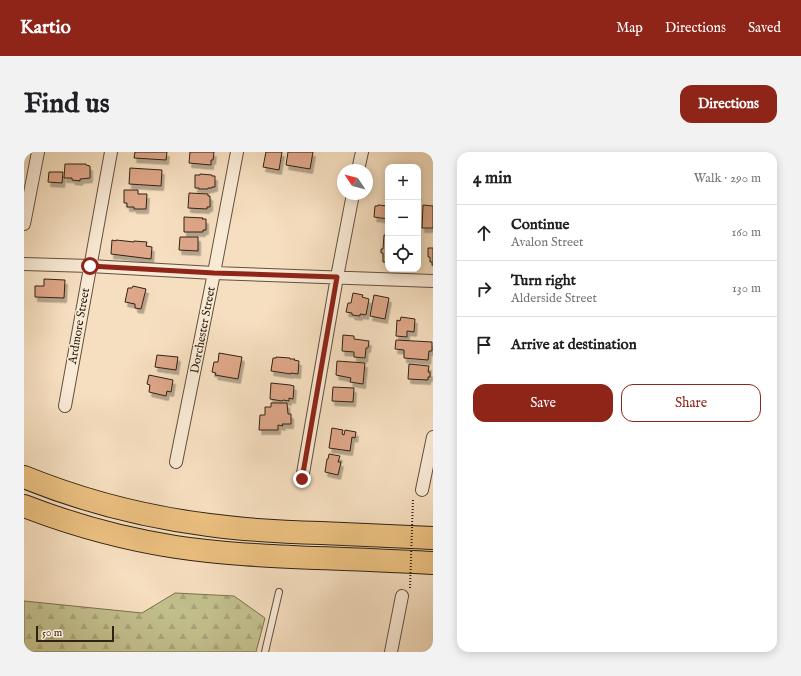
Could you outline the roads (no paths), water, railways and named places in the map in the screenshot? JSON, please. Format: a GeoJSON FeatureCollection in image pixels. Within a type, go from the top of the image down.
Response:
{"type":"FeatureCollection","features":[{"type":"Feature","properties":{"kind":"highway"},"geometry":{"type":"LineString","coordinates":[[24,477],[97,502],[149,515],[208,525],[284,532],[433,538]]}},
{"type":"Feature","properties":{"kind":"highway"},"geometry":{"type":"LineString","coordinates":[[24,506],[100,531],[176,547],[251,555],[433,562]]}},
{"type":"Feature","properties":{"kind":"street"},"geometry":{"type":"LineString","coordinates":[[24,224],[38,152]]}},
{"type":"Feature","properties":{"kind":"street","name":"Ardmore Street"},"geometry":{"type":"LineString","coordinates":[[65,406],[111,152]]}},
{"type":"Feature","properties":{"kind":"street","name":"Dorchester Street"},"geometry":{"type":"LineString","coordinates":[[176,462],[237,152]]}},
{"type":"Feature","properties":{"kind":"street"},"geometry":{"type":"LineString","coordinates":[[359,164],[362,152]]}},
{"type":"Feature","properties":{"kind":"street"},"geometry":{"type":"LineString","coordinates":[[302,479],[352,200]]}},
{"type":"Feature","properties":{"kind":"street"},"geometry":{"type":"LineString","coordinates":[[24,264],[433,281]]}},
{"type":"Feature","properties":{"kind":"street"},"geometry":{"type":"LineString","coordinates":[[422,490],[433,437]]}},
{"type":"Feature","properties":{"kind":"street"},"geometry":{"type":"LineString","coordinates":[[391,652],[406,592]]}},
{"type":"Feature","properties":{"kind":"lane"},"geometry":{"type":"LineString","coordinates":[[265,652],[279,592]]}}]}
